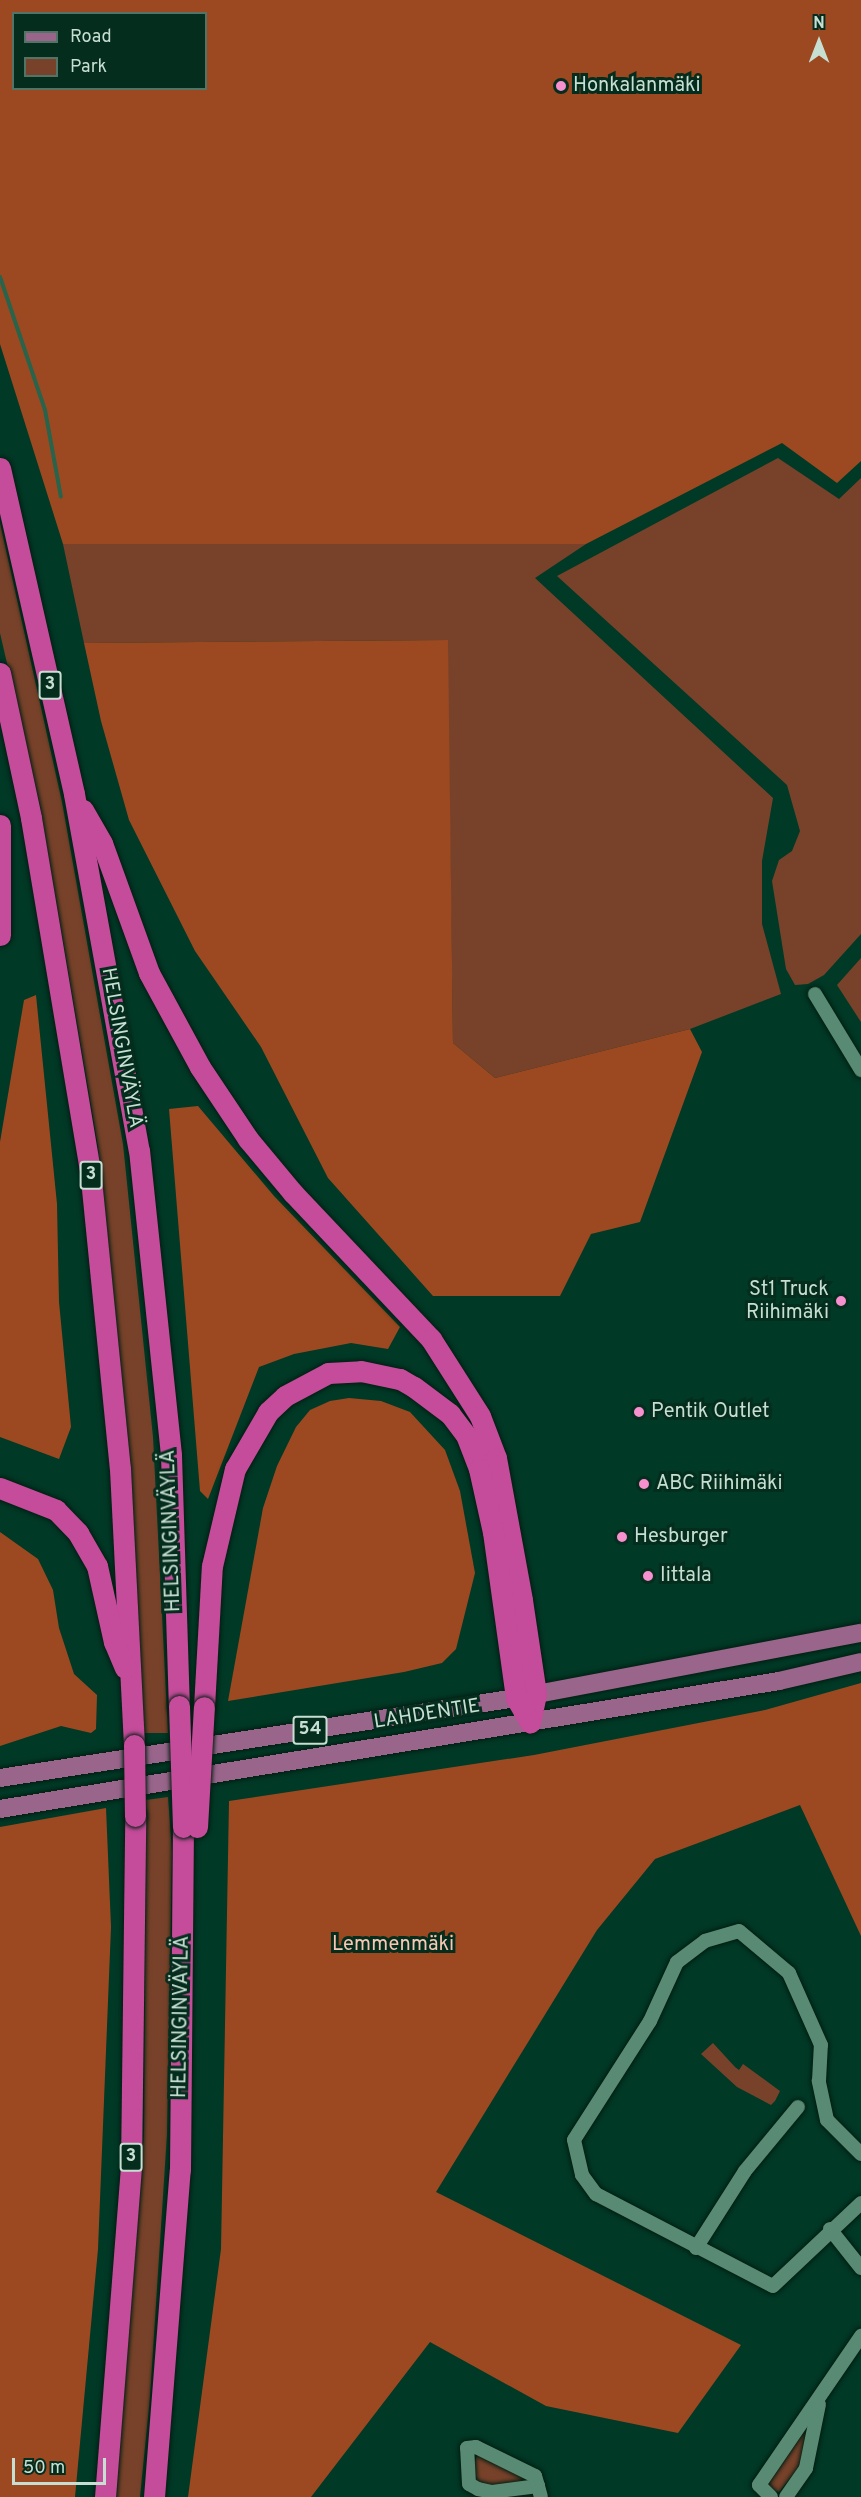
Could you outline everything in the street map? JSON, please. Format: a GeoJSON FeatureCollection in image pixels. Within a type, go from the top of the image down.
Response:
{"type":"FeatureCollection","features":[{"type":"Feature","properties":{"kind":"highway","name":"HELSINGINVÄYLÄ"},"geometry":{"type":"LineString","coordinates":[[0,468],[74,794],[120,1032],[156,1290],[171,1455],[179,1706],[190,1827],[184,1883],[180,2170],[154,2497]]}},
{"type":"Feature","properties":{"kind":"highway","name":"3"},"geometry":{"type":"LineString","coordinates":[[0,673],[31,818],[90,1169],[120,1469],[134,1745],[131,2167],[105,2497]]}},
{"type":"Feature","properties":{"kind":"highway"},"geometry":{"type":"LineString","coordinates":[[74,794],[102,843],[149,973],[200,1067],[249,1139],[292,1193],[431,1339],[480,1416],[495,1458],[506,1509],[530,1722]]}},
{"type":"Feature","properties":{"kind":"highway"},"geometry":{"type":"LineString","coordinates":[[0,825],[0,935]]}},
{"type":"Feature","properties":{"kind":"highway"},"geometry":{"type":"LineString","coordinates":[[190,1827],[204,1707],[212,1566],[235,1469],[268,1412],[308,1381],[345,1371],[400,1379],[433,1399],[466,1435],[479,1469],[526,1696]]}},
{"type":"Feature","properties":{"kind":"highway"},"geometry":{"type":"LineString","coordinates":[[0,1488],[56,1510],[78,1533],[97,1566],[114,1642],[131,1684]]}},
{"type":"Feature","properties":{"kind":"main road","name":"LAHDENTIE"},"geometry":{"type":"LineString","coordinates":[[0,1778],[526,1696],[861,1633]]}},
{"type":"Feature","properties":{"kind":"main road","name":"LAHDENTIE"},"geometry":{"type":"LineString","coordinates":[[0,1809],[779,1681],[861,1662]]}},
{"type":"Feature","properties":{"kind":"street"},"geometry":{"type":"LineString","coordinates":[[815,994],[861,1070]]}},
{"type":"Feature","properties":{"kind":"street"},"geometry":{"type":"LineString","coordinates":[[861,2154],[827,2120],[819,2081],[821,2045],[789,1973],[739,1931],[705,1941],[677,1962],[659,2006],[574,2140],[582,2175],[596,2194],[760,2282],[773,2286],[780,2282],[831,2229],[861,2203]]}},
{"type":"Feature","properties":{"kind":"street"},"geometry":{"type":"LineString","coordinates":[[696,2248],[745,2171],[798,2107]]}},
{"type":"Feature","properties":{"kind":"street"},"geometry":{"type":"LineString","coordinates":[[831,2229],[861,2268]]}},
{"type":"Feature","properties":{"kind":"street"},"geometry":{"type":"LineString","coordinates":[[771,2497],[759,2484],[861,2336]]}},
{"type":"Feature","properties":{"kind":"street"},"geometry":{"type":"LineString","coordinates":[[786,2497],[806,2468],[819,2399]]}},
{"type":"Feature","properties":{"kind":"street"},"geometry":{"type":"LineString","coordinates":[[476,2446],[527,2470],[535,2476],[539,2492],[492,2492],[469,2484],[467,2448],[476,2446]]}},
{"type":"Feature","properties":{"kind":"green space"},"geometry":{"type":"Polygon","coordinates":[[[0,0],[861,0],[861,461],[837,483],[782,443],[586,544],[63,544],[0,344],[0,0]]]}},
{"type":"Feature","properties":{"kind":"green space"},"geometry":{"type":"Polygon","coordinates":[[[778,458],[839,499],[861,478],[861,934],[824,975],[808,984],[795,985],[786,969],[772,881],[779,860],[792,851],[800,831],[787,785],[557,576],[778,458]]]}},
{"type":"Feature","properties":{"kind":"green space"},"geometry":{"type":"Polygon","coordinates":[[[0,523],[62,802],[123,1144],[153,1437],[168,1733],[142,1733],[128,1440],[98,1147],[40,806],[0,633],[0,523]]]}},
{"type":"Feature","properties":{"kind":"green space"},"geometry":{"type":"Polygon","coordinates":[[[63,544],[586,544],[535,578],[773,798],[762,861],[762,924],[781,994],[690,1029],[495,1078],[453,1043],[447,640],[84,643],[63,544]]]}},
{"type":"Feature","properties":{"kind":"green space"},"geometry":{"type":"Polygon","coordinates":[[[448,640],[453,1043],[495,1078],[690,1029],[702,1052],[640,1222],[591,1234],[560,1296],[433,1296],[328,1178],[261,1047],[195,951],[129,820],[101,721],[84,643],[448,640]]]}},
{"type":"Feature","properties":{"kind":"green space"},"geometry":{"type":"Polygon","coordinates":[[[861,958],[861,1022],[837,985],[861,958]]]}},
{"type":"Feature","properties":{"kind":"green space"},"geometry":{"type":"Polygon","coordinates":[[[36,995],[57,1204],[59,1302],[71,1427],[59,1459],[0,1437],[0,1142],[24,1000],[36,995]]]}},
{"type":"Feature","properties":{"kind":"green space"},"geometry":{"type":"Polygon","coordinates":[[[198,1106],[274,1196],[400,1327],[388,1349],[351,1343],[294,1354],[259,1367],[208,1499],[200,1491],[169,1109],[198,1106]]]}},
{"type":"Feature","properties":{"kind":"green space"},"geometry":{"type":"Polygon","coordinates":[[[349,1398],[381,1401],[410,1412],[445,1450],[460,1491],[475,1573],[456,1649],[442,1663],[404,1672],[228,1701],[263,1508],[277,1466],[296,1427],[310,1410],[330,1401],[349,1398]]]}},
{"type":"Feature","properties":{"kind":"green space"},"geometry":{"type":"Polygon","coordinates":[[[0,1532],[38,1559],[53,1590],[59,1628],[74,1674],[97,1695],[96,1729],[91,1733],[61,1726],[0,1746],[0,1532]]]}},
{"type":"Feature","properties":{"kind":"green space","name":"Lemmenmäki"},"geometry":{"type":"Polygon","coordinates":[[[861,1683],[861,1936],[800,1805],[655,1859],[597,1930],[436,2192],[741,2345],[678,2433],[546,2406],[430,2342],[311,2497],[188,2497],[221,2249],[229,1801],[534,1755],[765,1710],[861,1683]]]}},
{"type":"Feature","properties":{"kind":"green space"},"geometry":{"type":"Polygon","coordinates":[[[168,1797],[172,1852],[167,2134],[150,2397],[140,2497],[115,2497],[144,2134],[146,1800],[168,1797]]]}},
{"type":"Feature","properties":{"kind":"green space"},"geometry":{"type":"Polygon","coordinates":[[[106,1808],[111,1927],[98,2249],[75,2497],[0,2497],[0,1827],[106,1808]]]}},
{"type":"Feature","properties":{"kind":"green space"},"geometry":{"type":"Polygon","coordinates":[[[713,2043],[739,2070],[743,2064],[780,2091],[771,2105],[737,2087],[701,2054],[713,2043]]]}},
{"type":"Feature","properties":{"kind":"green space"},"geometry":{"type":"Polygon","coordinates":[[[808,2426],[803,2462],[779,2492],[769,2489],[768,2482],[808,2426]]]}},
{"type":"Feature","properties":{"kind":"green space"},"geometry":{"type":"Polygon","coordinates":[[[477,2453],[529,2477],[529,2482],[483,2487],[472,2478],[477,2453]]]}},
{"type":"Feature","properties":{"kind":"waterway"},"geometry":{"type":"LineString","coordinates":[[0,277],[45,410],[61,497]]}},
{"type":"Feature","properties":{"kind":"place","name":"Honkalanmäki"},"geometry":{"type":"Point","coordinates":[561,86]}},
{"type":"Feature","properties":{"kind":"place","name":"St1 Truck Riihimäki"},"geometry":{"type":"Point","coordinates":[841,1301]}},
{"type":"Feature","properties":{"kind":"place","name":"Pentik Outlet"},"geometry":{"type":"Point","coordinates":[639,1412]}},
{"type":"Feature","properties":{"kind":"place","name":"ABC Riihimäki"},"geometry":{"type":"Point","coordinates":[644,1484]}},
{"type":"Feature","properties":{"kind":"place","name":"Hesburger"},"geometry":{"type":"Point","coordinates":[622,1537]}},
{"type":"Feature","properties":{"kind":"place","name":"Iittala"},"geometry":{"type":"Point","coordinates":[648,1576]}}]}
